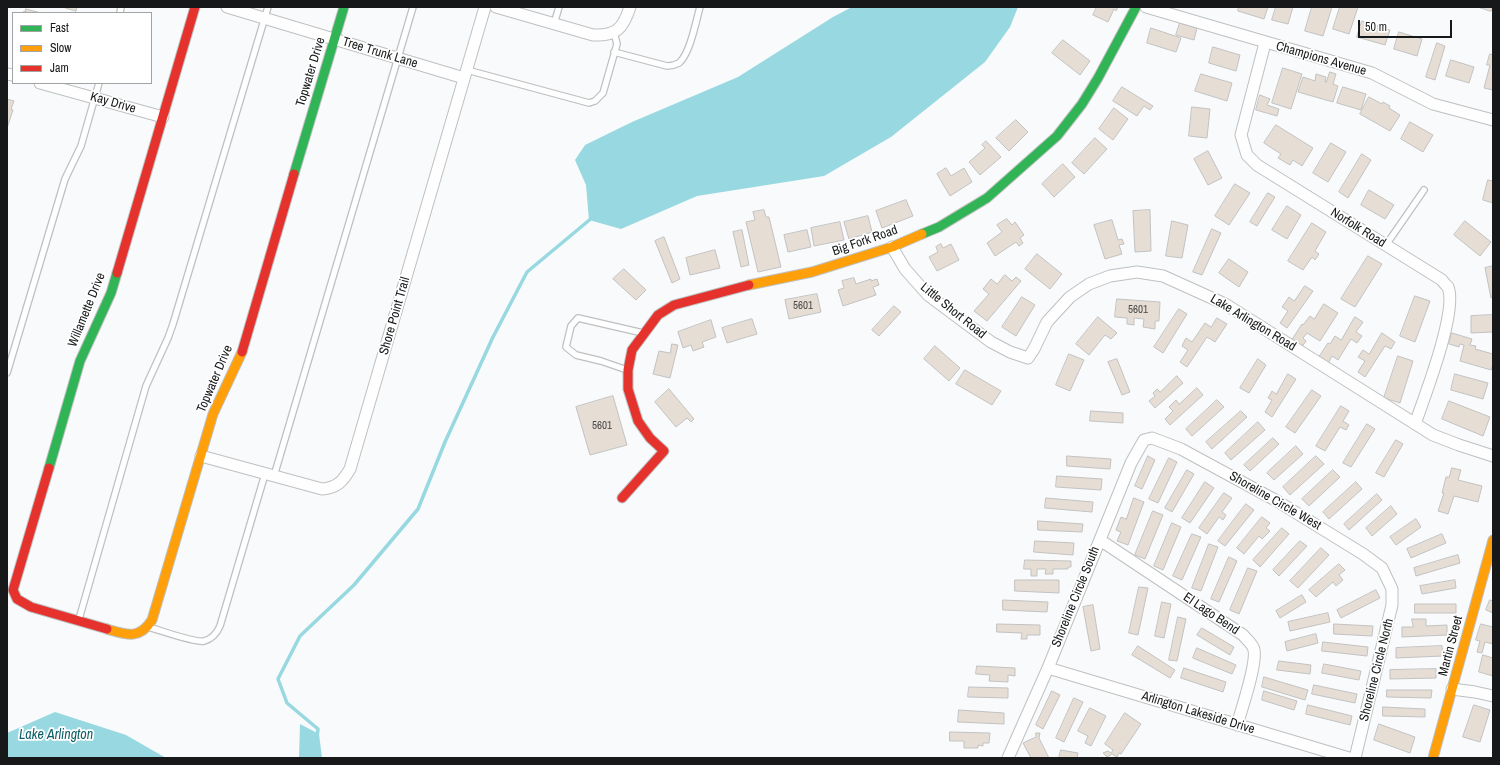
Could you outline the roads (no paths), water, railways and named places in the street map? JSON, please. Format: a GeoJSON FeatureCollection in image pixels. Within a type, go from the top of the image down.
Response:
{"type":"FeatureCollection","features":[{"type":"Feature","properties":{"kind":"street","name":"Willamette Drive"},"geometry":{"type":"LineString","coordinates":[[13,597],[14,585],[80,361],[111,293],[195,7]]}},
{"type":"Feature","properties":{"kind":"street","name":"Tree Trunk Lane"},"geometry":{"type":"LineString","coordinates":[[227,7],[398,58],[466,74]]}},
{"type":"Feature","properties":{"kind":"street","name":"Topwater Drive"},"geometry":{"type":"LineString","coordinates":[[148,627],[152,620],[213,414],[241,354],[344,7]]}},
{"type":"Feature","properties":{"kind":"street","name":"Shore Point Trail"},"geometry":{"type":"LineString","coordinates":[[201,456],[322,489],[330,489],[344,479],[350,469],[485,7]]}},
{"type":"Feature","properties":{"kind":"street"},"geometry":{"type":"LineString","coordinates":[[496,7],[593,36],[604,36],[621,27],[630,7]]}},
{"type":"Feature","properties":{"kind":"street","name":"Big Fork Road"},"geometry":{"type":"LineString","coordinates":[[622,498],[664,451],[650,438],[638,421],[628,389],[628,370],[632,350],[658,315],[674,305],[742,286],[812,272],[892,246],[939,227],[987,198],[1057,136],[1082,104],[1098,78],[1136,7]]}},
{"type":"Feature","properties":{"kind":"street","name":"Champions Avenue"},"geometry":{"type":"LineString","coordinates":[[1146,7],[1372,73],[1433,104],[1492,121]]}},
{"type":"Feature","properties":{"kind":"street","name":"Norfolk Road"},"geometry":{"type":"LineString","coordinates":[[1265,43],[1241,135],[1247,155],[1257,165],[1442,280],[1448,287],[1450,302],[1449,315],[1437,360],[1416,424]]}},
{"type":"Feature","properties":{"kind":"street","name":"Kay Drive"},"geometry":{"type":"LineString","coordinates":[[44,84],[163,117]]}},
{"type":"Feature","properties":{"kind":"street","name":"Little Short Road"},"geometry":{"type":"LineString","coordinates":[[892,246],[905,269],[928,295],[991,342],[1010,352],[1028,358]]}},
{"type":"Feature","properties":{"kind":"street","name":"Lake Arlington Road"},"geometry":{"type":"LineString","coordinates":[[1028,358],[1047,322],[1070,297],[1089,284],[1110,276],[1137,272],[1162,276],[1225,304],[1433,435],[1493,456]]}},
{"type":"Feature","properties":{"kind":"street","name":"Shoreline Circle West"},"geometry":{"type":"LineString","coordinates":[[1147,439],[1152,438],[1181,449],[1277,501],[1363,554],[1382,568],[1390,583]]}},
{"type":"Feature","properties":{"kind":"street","name":"Shoreline Circle South"},"geometry":{"type":"LineString","coordinates":[[1008,758],[1048,668],[1132,463],[1144,440],[1147,439]]}},
{"type":"Feature","properties":{"kind":"street","name":"El Lago Bend"},"geometry":{"type":"LineString","coordinates":[[1100,540],[1243,635],[1252,646],[1254,649],[1254,662],[1238,725]]}},
{"type":"Feature","properties":{"kind":"street","name":"Martin Street"},"geometry":{"type":"LineString","coordinates":[[1433,758],[1493,540]]}},
{"type":"Feature","properties":{"kind":"street","name":"Shoreline Circle North"},"geometry":{"type":"LineString","coordinates":[[1355,758],[1392,605],[1392,589],[1390,583]]}},
{"type":"Feature","properties":{"kind":"street"},"geometry":{"type":"LineString","coordinates":[[13,597],[31,607],[124,634],[139,634],[148,627]]}},
{"type":"Feature","properties":{"kind":"street","name":"Arlington Lakeside Drive"},"geometry":{"type":"LineString","coordinates":[[1048,668],[1349,758]]}},
{"type":"Feature","properties":{"kind":"street"},"geometry":{"type":"LineString","coordinates":[[1452,689],[1493,696]]}},
{"type":"Feature","properties":{"kind":"lane"},"geometry":{"type":"LineString","coordinates":[[78,621],[146,386],[173,324],[268,7]]}},
{"type":"Feature","properties":{"kind":"lane"},"geometry":{"type":"LineString","coordinates":[[148,627],[198,641],[210,639],[217,632],[220,626],[270,475],[413,7]]}},
{"type":"Feature","properties":{"kind":"lane"},"geometry":{"type":"LineString","coordinates":[[554,24],[559,7]]}},
{"type":"Feature","properties":{"kind":"lane"},"geometry":{"type":"LineString","coordinates":[[614,52],[666,66],[680,62],[688,47],[700,7]]}},
{"type":"Feature","properties":{"kind":"lane"},"geometry":{"type":"LineString","coordinates":[[466,74],[589,103],[595,101],[603,92],[617,44],[614,32]]}},
{"type":"Feature","properties":{"kind":"lane"},"geometry":{"type":"LineString","coordinates":[[7,373],[65,179],[81,146],[99,84]]}},
{"type":"Feature","properties":{"kind":"lane"},"geometry":{"type":"LineString","coordinates":[[1386,245],[1424,190]]}},
{"type":"Feature","properties":{"kind":"lane"},"geometry":{"type":"LineString","coordinates":[[628,370],[576,355],[566,347],[571,326],[578,318],[644,333]]}},
{"type":"Feature","properties":{"kind":"water"},"geometry":{"type":"Polygon","coordinates":[[[852,7],[1018,7],[1010,27],[985,62],[891,137],[824,176],[697,196],[621,229],[589,220],[586,185],[575,160],[585,145],[632,122],[738,77],[833,17],[852,7]]]}},
{"type":"Feature","properties":{"kind":"water","name":"Lake Arlington"},"geometry":{"type":"Polygon","coordinates":[[[55,712],[126,735],[166,758],[7,758],[7,733],[55,712]]]}},
{"type":"Feature","properties":{"kind":"water"},"geometry":{"type":"Polygon","coordinates":[[[300,724],[319,734],[322,758],[299,758],[300,724]]]}},
{"type":"Feature","properties":{"kind":"waterway"},"geometry":{"type":"LineString","coordinates":[[317,737],[318,729],[287,703],[278,679],[300,636],[354,585],[418,509],[445,442],[493,337],[527,272],[593,217]]}}]}
